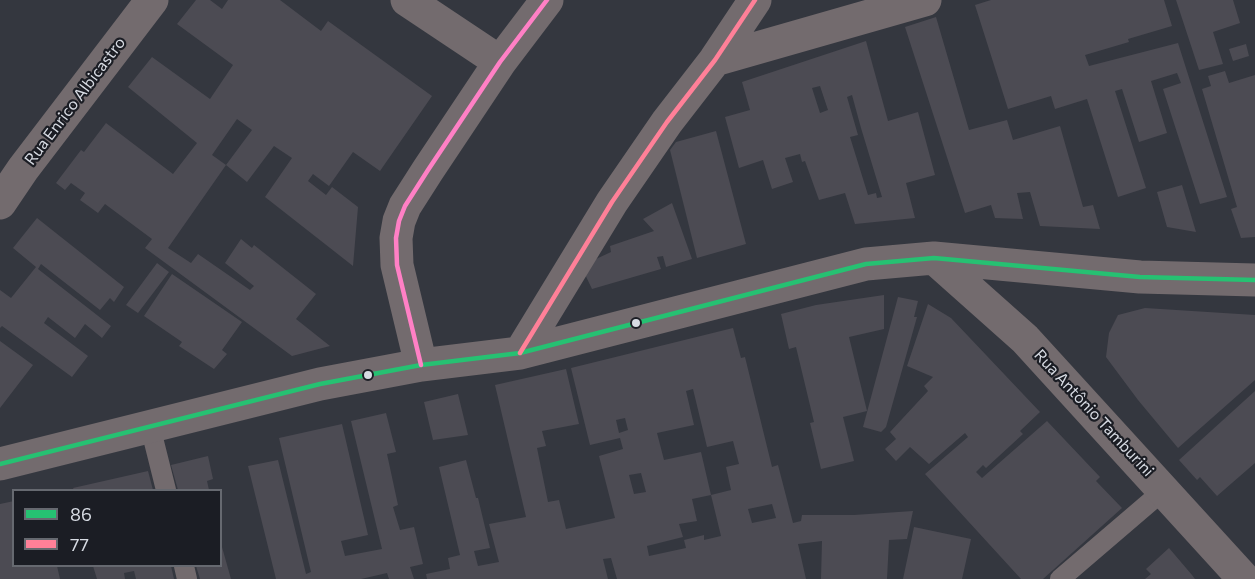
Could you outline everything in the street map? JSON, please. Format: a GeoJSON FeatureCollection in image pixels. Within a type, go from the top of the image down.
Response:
{"type":"FeatureCollection","features":[{"type":"Feature","properties":{"kind":"street","name":"Rua Enrico Albicastro"},"geometry":{"type":"LineString","coordinates":[[0,202],[30,159],[152,0]]}},
{"type":"Feature","properties":{"kind":"street"},"geometry":{"type":"LineString","coordinates":[[407,0],[501,62]]}},
{"type":"Feature","properties":{"kind":"street"},"geometry":{"type":"LineString","coordinates":[[421,365],[397,265],[396,238],[399,221],[405,206],[428,170],[501,62],[547,0]]}},
{"type":"Feature","properties":{"kind":"street"},"geometry":{"type":"LineString","coordinates":[[520,353],[612,202],[667,122],[716,60],[755,0]]}},
{"type":"Feature","properties":{"kind":"street"},"geometry":{"type":"LineString","coordinates":[[716,60],[925,0]]}},
{"type":"Feature","properties":{"kind":"street"},"geometry":{"type":"LineString","coordinates":[[0,465],[320,384],[421,365],[520,353],[866,264],[934,258],[1140,277],[1255,280]]}},
{"type":"Feature","properties":{"kind":"street","name":"Rua Antônio Tamburini"},"geometry":{"type":"LineString","coordinates":[[934,258],[1025,339],[1244,579]]}},
{"type":"Feature","properties":{"kind":"lane"},"geometry":{"type":"LineString","coordinates":[[150,426],[166,489]]}},
{"type":"Feature","properties":{"kind":"lane"},"geometry":{"type":"LineString","coordinates":[[1060,579],[1164,490]]}},
{"type":"Feature","properties":{"kind":"building"},"geometry":{"type":"Polygon","coordinates":[[[196,0],[210,0],[222,9],[228,0],[280,0],[321,31],[328,21],[432,96],[380,171],[353,152],[329,186],[313,174],[308,181],[326,195],[332,187],[358,207],[353,266],[265,197],[292,158],[274,146],[247,182],[226,165],[168,248],[191,263],[198,254],[250,290],[254,286],[225,263],[241,239],[252,248],[254,245],[316,294],[296,319],[330,346],[292,356],[145,248],[152,239],[105,204],[98,213],[80,200],[85,193],[71,183],[65,190],[56,183],[81,150],[84,152],[106,123],[173,174],[197,143],[128,87],[152,57],[210,99],[233,65],[177,24],[196,0]],[[237,119],[212,155],[226,165],[252,130],[237,119]]]}},
{"type":"Feature","properties":{"kind":"building"},"geometry":{"type":"Polygon","coordinates":[[[991,0],[1164,0],[1172,26],[1085,55],[1089,66],[1178,43],[1227,197],[1200,204],[1163,89],[1181,83],[1177,73],[1151,81],[1167,133],[1139,142],[1122,89],[1115,91],[1146,188],[1118,197],[1087,99],[1055,109],[1051,96],[1008,109],[975,5],[991,0]]]}},
{"type":"Feature","properties":{"kind":"building"},"geometry":{"type":"Polygon","coordinates":[[[1176,0],[1233,0],[1240,23],[1213,32],[1223,64],[1199,70],[1176,0]]]}},
{"type":"Feature","properties":{"kind":"building"},"geometry":{"type":"Polygon","coordinates":[[[936,17],[969,130],[1007,120],[1013,140],[1060,126],[1083,207],[1093,205],[1100,229],[1040,226],[1030,192],[1017,193],[1023,219],[995,218],[991,205],[965,213],[905,27],[936,17]]]}},
{"type":"Feature","properties":{"kind":"building"},"geometry":{"type":"Polygon","coordinates":[[[866,41],[888,121],[918,112],[935,175],[906,183],[915,218],[855,224],[845,193],[819,200],[805,161],[802,162],[800,154],[785,158],[793,182],[772,189],[763,160],[739,168],[725,117],[750,110],[742,82],[866,41]],[[820,86],[812,88],[820,113],[828,110],[820,86]],[[852,95],[847,97],[858,135],[850,137],[868,195],[876,193],[877,198],[882,197],[861,128],[852,95]]]}},
{"type":"Feature","properties":{"kind":"building"},"geometry":{"type":"Polygon","coordinates":[[[1246,44],[1249,56],[1233,61],[1229,49],[1246,44]]]}},
{"type":"Feature","properties":{"kind":"building"},"geometry":{"type":"Polygon","coordinates":[[[1225,71],[1229,83],[1255,75],[1255,237],[1241,238],[1231,209],[1237,207],[1202,89],[1211,86],[1208,76],[1225,71]]]}},
{"type":"Feature","properties":{"kind":"building"},"geometry":{"type":"Polygon","coordinates":[[[716,131],[746,244],[697,258],[670,150],[676,142],[716,131]]]}},
{"type":"Feature","properties":{"kind":"building"},"geometry":{"type":"Polygon","coordinates":[[[1182,185],[1196,232],[1167,227],[1157,192],[1182,185]]]}},
{"type":"Feature","properties":{"kind":"building"},"geometry":{"type":"Polygon","coordinates":[[[672,203],[692,259],[666,267],[663,256],[657,257],[661,269],[592,289],[581,266],[611,252],[610,246],[654,231],[643,219],[672,203]]]}},
{"type":"Feature","properties":{"kind":"building"},"geometry":{"type":"Polygon","coordinates":[[[37,218],[124,287],[114,302],[110,298],[100,310],[41,264],[38,269],[111,326],[102,338],[85,324],[75,338],[48,317],[44,323],[88,356],[72,377],[2,326],[0,328],[0,290],[11,298],[36,267],[13,248],[37,218]]]}},
{"type":"Feature","properties":{"kind":"building"},"geometry":{"type":"Polygon","coordinates":[[[157,263],[169,272],[138,313],[126,305],[157,263]]]}},
{"type":"Feature","properties":{"kind":"building"},"geometry":{"type":"Polygon","coordinates":[[[172,274],[242,322],[222,350],[227,354],[214,369],[179,346],[182,342],[144,316],[172,274]]]}},
{"type":"Feature","properties":{"kind":"building"},"geometry":{"type":"Polygon","coordinates":[[[884,295],[884,329],[849,337],[867,411],[843,417],[854,461],[821,469],[810,423],[814,422],[796,347],[789,349],[781,314],[816,305],[884,295]]]}},
{"type":"Feature","properties":{"kind":"building"},"geometry":{"type":"Polygon","coordinates":[[[898,297],[918,301],[914,317],[917,317],[886,427],[881,432],[863,427],[898,297]]]}},
{"type":"Feature","properties":{"kind":"building"},"geometry":{"type":"Polygon","coordinates":[[[928,304],[951,318],[1040,412],[1020,431],[1023,434],[986,468],[983,465],[976,472],[982,478],[1047,421],[1100,477],[1096,481],[1122,508],[1043,579],[1021,579],[925,474],[968,437],[965,433],[929,464],[910,447],[896,461],[885,449],[896,439],[890,432],[928,391],[924,386],[933,377],[907,366],[928,304]]]}},
{"type":"Feature","properties":{"kind":"building"},"geometry":{"type":"Polygon","coordinates":[[[1145,308],[1255,315],[1255,380],[1178,448],[1106,357],[1109,333],[1118,315],[1145,308]]]}},
{"type":"Feature","properties":{"kind":"building"},"geometry":{"type":"Polygon","coordinates":[[[733,328],[741,358],[745,357],[772,467],[778,465],[793,523],[801,521],[802,515],[854,515],[913,511],[907,539],[889,540],[887,579],[821,579],[822,541],[798,544],[806,579],[617,579],[611,558],[603,559],[608,579],[427,579],[426,574],[450,569],[448,558],[460,555],[439,467],[466,460],[490,548],[474,551],[478,566],[499,562],[489,524],[526,517],[495,385],[566,369],[579,424],[542,431],[546,446],[537,448],[548,502],[559,500],[566,529],[615,518],[599,456],[623,449],[620,438],[590,445],[571,368],[733,328]],[[693,389],[686,391],[694,425],[657,433],[664,460],[701,452],[711,495],[731,490],[726,467],[739,464],[733,441],[707,447],[693,389]],[[625,418],[616,420],[619,433],[628,430],[625,418]],[[641,473],[629,475],[634,494],[646,492],[641,473]],[[711,495],[692,499],[697,521],[679,524],[683,537],[647,546],[649,556],[686,548],[684,540],[704,535],[704,540],[721,536],[711,495]],[[772,504],[748,509],[752,523],[776,518],[772,504]]]}},
{"type":"Feature","properties":{"kind":"building"},"geometry":{"type":"Polygon","coordinates":[[[0,341],[33,365],[0,408],[0,341]]]}},
{"type":"Feature","properties":{"kind":"building"},"geometry":{"type":"Polygon","coordinates":[[[1255,391],[1255,463],[1217,496],[1200,477],[1197,480],[1179,460],[1255,391]]]}},
{"type":"Feature","properties":{"kind":"building"},"geometry":{"type":"Polygon","coordinates":[[[458,394],[468,435],[433,440],[424,402],[458,394]]]}},
{"type":"Feature","properties":{"kind":"building"},"geometry":{"type":"Polygon","coordinates":[[[386,413],[396,452],[387,454],[398,505],[393,507],[400,530],[414,527],[423,564],[410,567],[414,579],[389,579],[387,573],[361,579],[276,579],[248,466],[278,460],[306,574],[311,572],[279,438],[342,424],[368,535],[341,541],[345,556],[382,549],[351,421],[386,413]]]}},
{"type":"Feature","properties":{"kind":"building"},"geometry":{"type":"Polygon","coordinates":[[[208,456],[213,479],[207,481],[209,489],[178,489],[171,465],[208,456]]]}},
{"type":"Feature","properties":{"kind":"building"},"geometry":{"type":"Polygon","coordinates":[[[148,471],[153,489],[74,489],[148,471]]]}},
{"type":"Feature","properties":{"kind":"building"},"geometry":{"type":"Polygon","coordinates":[[[12,501],[12,567],[57,567],[60,579],[0,579],[0,504],[12,501]]]}},
{"type":"Feature","properties":{"kind":"building"},"geometry":{"type":"Polygon","coordinates":[[[914,527],[971,539],[962,579],[903,579],[914,527]]]}},
{"type":"Feature","properties":{"kind":"building"},"geometry":{"type":"Polygon","coordinates":[[[222,547],[231,579],[200,579],[196,567],[222,567],[222,547]]]}},
{"type":"Feature","properties":{"kind":"building"},"geometry":{"type":"Polygon","coordinates":[[[1169,548],[1195,579],[1145,579],[1151,574],[1146,569],[1169,548]]]}},
{"type":"Feature","properties":{"kind":"building"},"geometry":{"type":"Polygon","coordinates":[[[93,567],[171,567],[174,579],[136,579],[134,571],[124,573],[125,579],[97,579],[93,567]]]}},
{"type":"Feature","properties":{"kind":"transit line"},"geometry":{"type":"LineString","coordinates":[[421,365],[397,265],[396,238],[399,221],[405,206],[500,62],[547,0]]}},
{"type":"Feature","properties":{"kind":"transit line","name":"77"},"geometry":{"type":"LineString","coordinates":[[520,353],[612,202],[667,122],[715,60],[755,0]]}},
{"type":"Feature","properties":{"kind":"transit line","name":"86"},"geometry":{"type":"LineString","coordinates":[[0,464],[320,384],[421,365],[520,353],[866,264],[934,258],[1140,277],[1255,280]]}}]}
